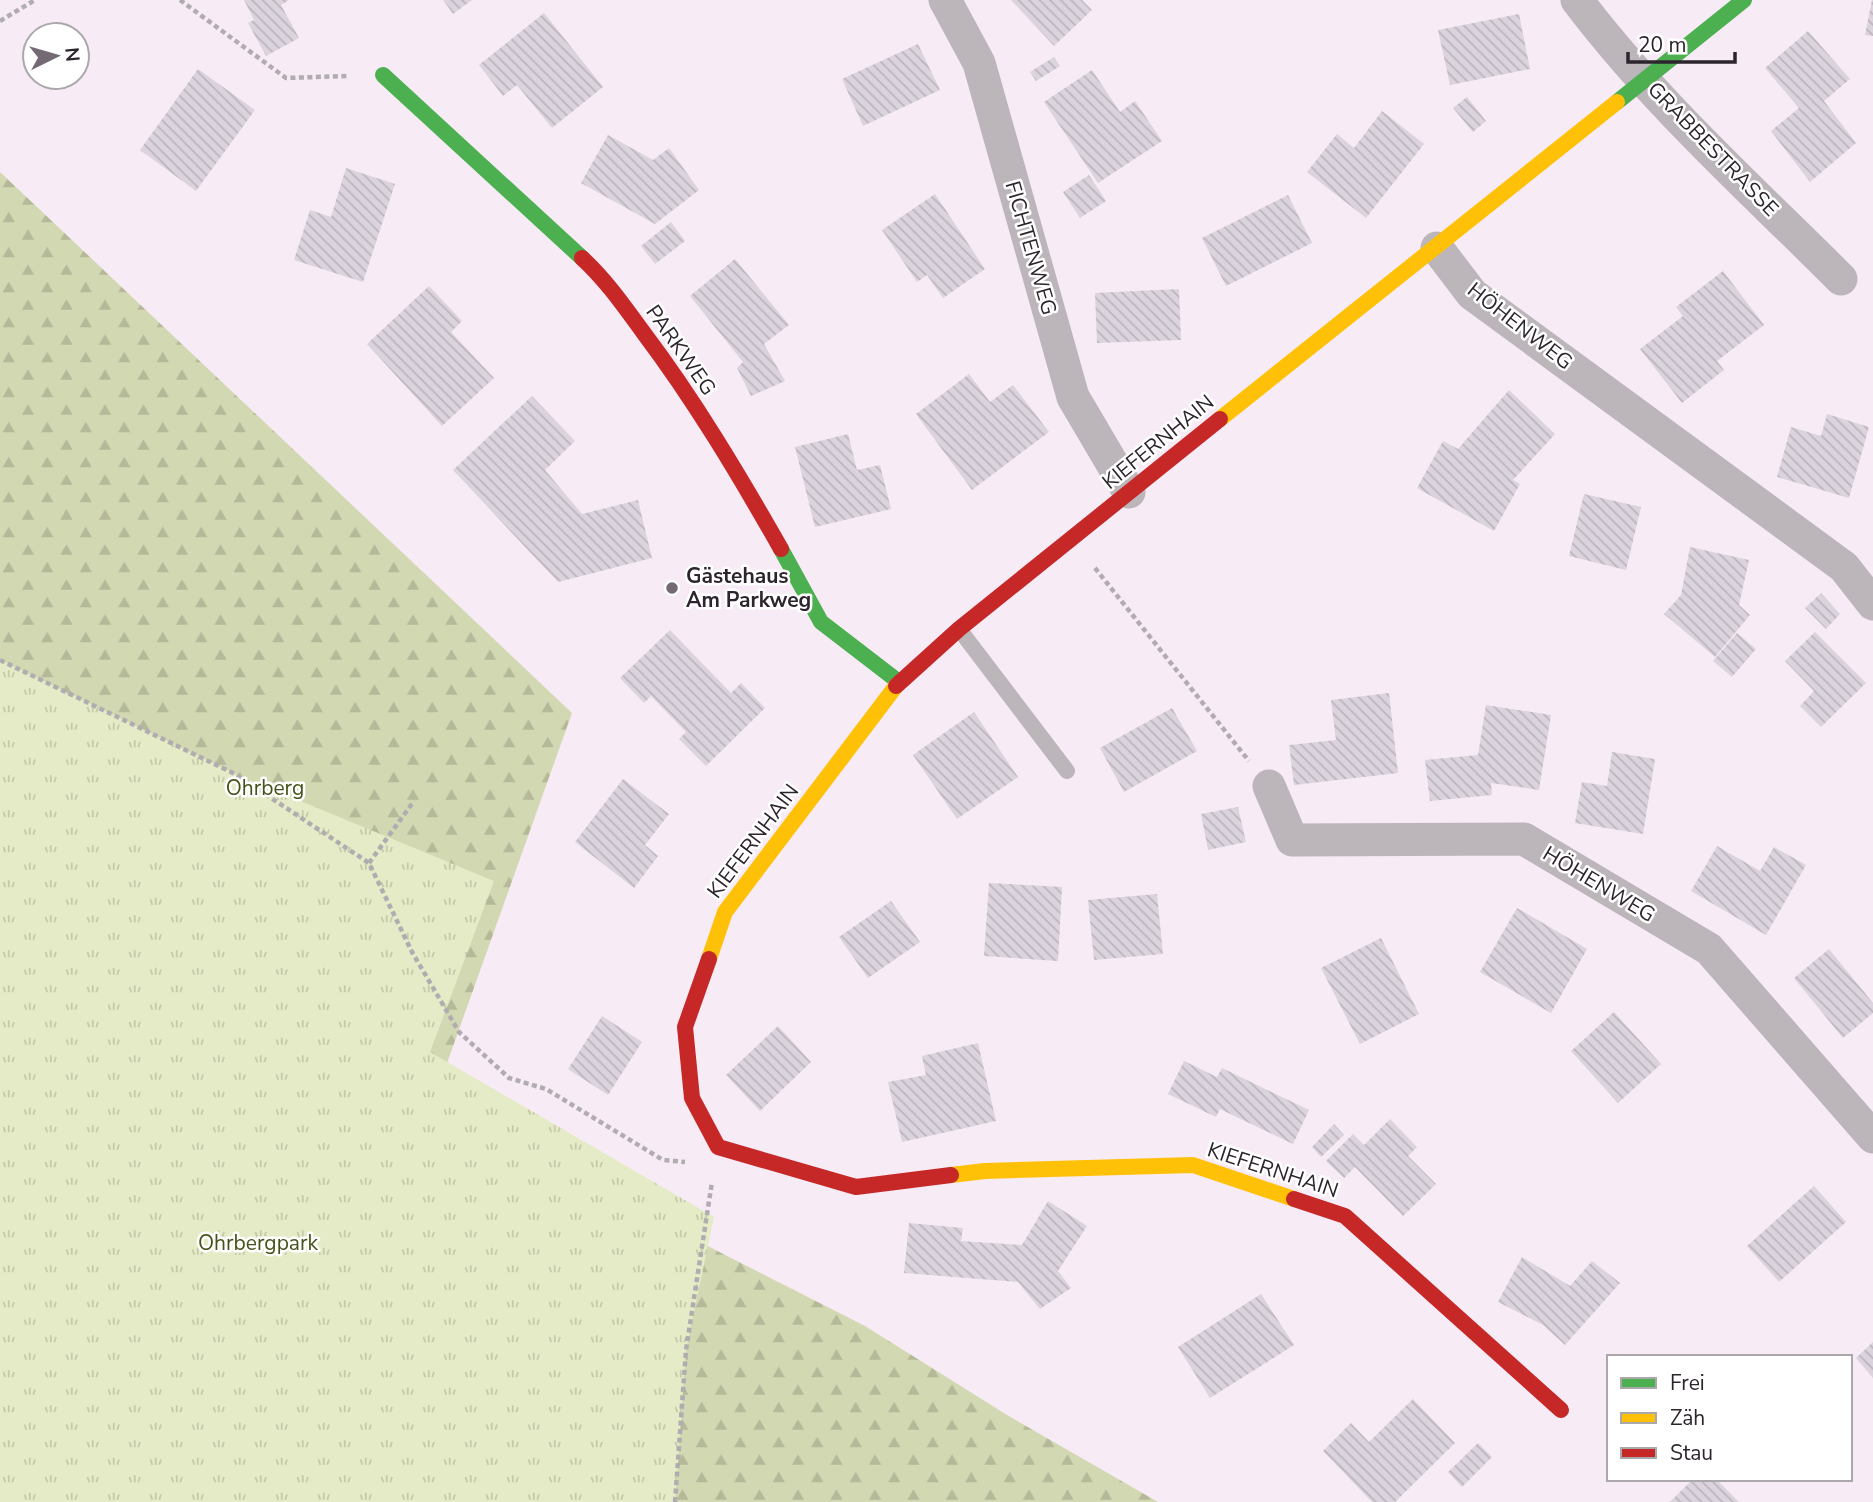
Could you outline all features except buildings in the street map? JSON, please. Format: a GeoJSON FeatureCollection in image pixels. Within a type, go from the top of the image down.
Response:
{"type":"FeatureCollection","features":[{"type":"Feature","properties":{"kind":"street","name":"FICHTENWEG"},"geometry":{"type":"LineString","coordinates":[[945,0],[979,63],[1073,397],[1129,492]]}},
{"type":"Feature","properties":{"kind":"street"},"geometry":{"type":"LineString","coordinates":[[1577,0],[1610,44],[1642,80]]}},
{"type":"Feature","properties":{"kind":"street","name":"GRABBESTRASSE"},"geometry":{"type":"LineString","coordinates":[[1744,0],[1642,80],[1841,279]]}},
{"type":"Feature","properties":{"kind":"street","name":"PARKWEG"},"geometry":{"type":"LineString","coordinates":[[383,75],[603,278],[682,384],[747,489],[821,622],[899,682]]}},
{"type":"Feature","properties":{"kind":"street","name":"KIEFERNHAIN"},"geometry":{"type":"LineString","coordinates":[[1561,1410],[1345,1216],[1193,1165],[985,1171],[856,1187],[718,1147],[692,1098],[685,1027],[725,912],[899,682],[959,629],[1437,248],[1642,80]]}},
{"type":"Feature","properties":{"kind":"street","name":"HÖHENWEG"},"geometry":{"type":"LineString","coordinates":[[1437,248],[1472,294],[1844,567],[1873,604]]}},
{"type":"Feature","properties":{"kind":"street","name":"HÖHENWEG"},"geometry":{"type":"LineString","coordinates":[[1269,786],[1292,840],[1524,839],[1709,949],[1873,1137]]}},
{"type":"Feature","properties":{"kind":"lane"},"geometry":{"type":"LineString","coordinates":[[959,629],[1067,772]]}},
{"type":"Feature","properties":{"kind":"path"},"geometry":{"type":"LineString","coordinates":[[0,21],[35,0]]}},
{"type":"Feature","properties":{"kind":"path"},"geometry":{"type":"LineString","coordinates":[[180,0],[286,78],[383,75]]}},
{"type":"Feature","properties":{"kind":"path"},"geometry":{"type":"LineString","coordinates":[[1072,539],[1269,786]]}},
{"type":"Feature","properties":{"kind":"path"},"geometry":{"type":"LineString","coordinates":[[0,660],[235,774],[369,863],[412,953],[459,1032],[509,1078],[546,1089],[663,1160],[685,1162],[718,1147]]}},
{"type":"Feature","properties":{"kind":"path"},"geometry":{"type":"LineString","coordinates":[[369,863],[414,801]]}},
{"type":"Feature","properties":{"kind":"path"},"geometry":{"type":"LineString","coordinates":[[675,1502],[686,1350],[718,1147]]}},
{"type":"Feature","properties":{"kind":"green space","name":"Ohrbergpark"},"geometry":{"type":"Polygon","coordinates":[[[0,172],[572,713],[441,1080],[678,1231],[865,1326],[1007,1415],[1158,1502],[0,1502],[0,172]]]}},
{"type":"Feature","properties":{"kind":"green space","name":"Ohrbergpark"},"geometry":{"type":"Polygon","coordinates":[[[0,660],[235,774],[494,881],[430,1052],[714,1217],[686,1350],[675,1502],[0,1502],[0,660]]]}},
{"type":"Feature","properties":{"kind":"traffic: fast"},"geometry":{"type":"LineString","coordinates":[[1617,102],[1744,0]]}},
{"type":"Feature","properties":{"kind":"traffic: fast"},"geometry":{"type":"LineString","coordinates":[[383,75],[582,258]]}},
{"type":"Feature","properties":{"kind":"traffic: fast"},"geometry":{"type":"LineString","coordinates":[[781,549],[821,622],[899,682]]}},
{"type":"Feature","properties":{"kind":"traffic: slow"},"geometry":{"type":"LineString","coordinates":[[1220,419],[1617,102]]}},
{"type":"Feature","properties":{"kind":"traffic: slow"},"geometry":{"type":"LineString","coordinates":[[709,959],[725,912],[896,686]]}},
{"type":"Feature","properties":{"kind":"traffic: slow"},"geometry":{"type":"LineString","coordinates":[[951,1175],[985,1171],[1193,1165],[1294,1199]]}},
{"type":"Feature","properties":{"kind":"traffic: jam"},"geometry":{"type":"LineString","coordinates":[[582,258],[614,294],[681,385],[733,466],[781,549]]}},
{"type":"Feature","properties":{"kind":"traffic: jam"},"geometry":{"type":"LineString","coordinates":[[896,686],[959,629],[1220,419]]}},
{"type":"Feature","properties":{"kind":"traffic: jam"},"geometry":{"type":"LineString","coordinates":[[709,959],[685,1027],[692,1098],[718,1147],[856,1187],[951,1175]]}},
{"type":"Feature","properties":{"kind":"traffic: jam"},"geometry":{"type":"LineString","coordinates":[[1294,1199],[1345,1216],[1561,1410]]}},
{"type":"Feature","properties":{"kind":"place","name":"Gästehaus Am Parkweg"},"geometry":{"type":"Point","coordinates":[672,588]}},
{"type":"Feature","properties":{"kind":"park label","name":"Ohrberg"},"geometry":{"type":"Point","coordinates":[265,788]}}]}
